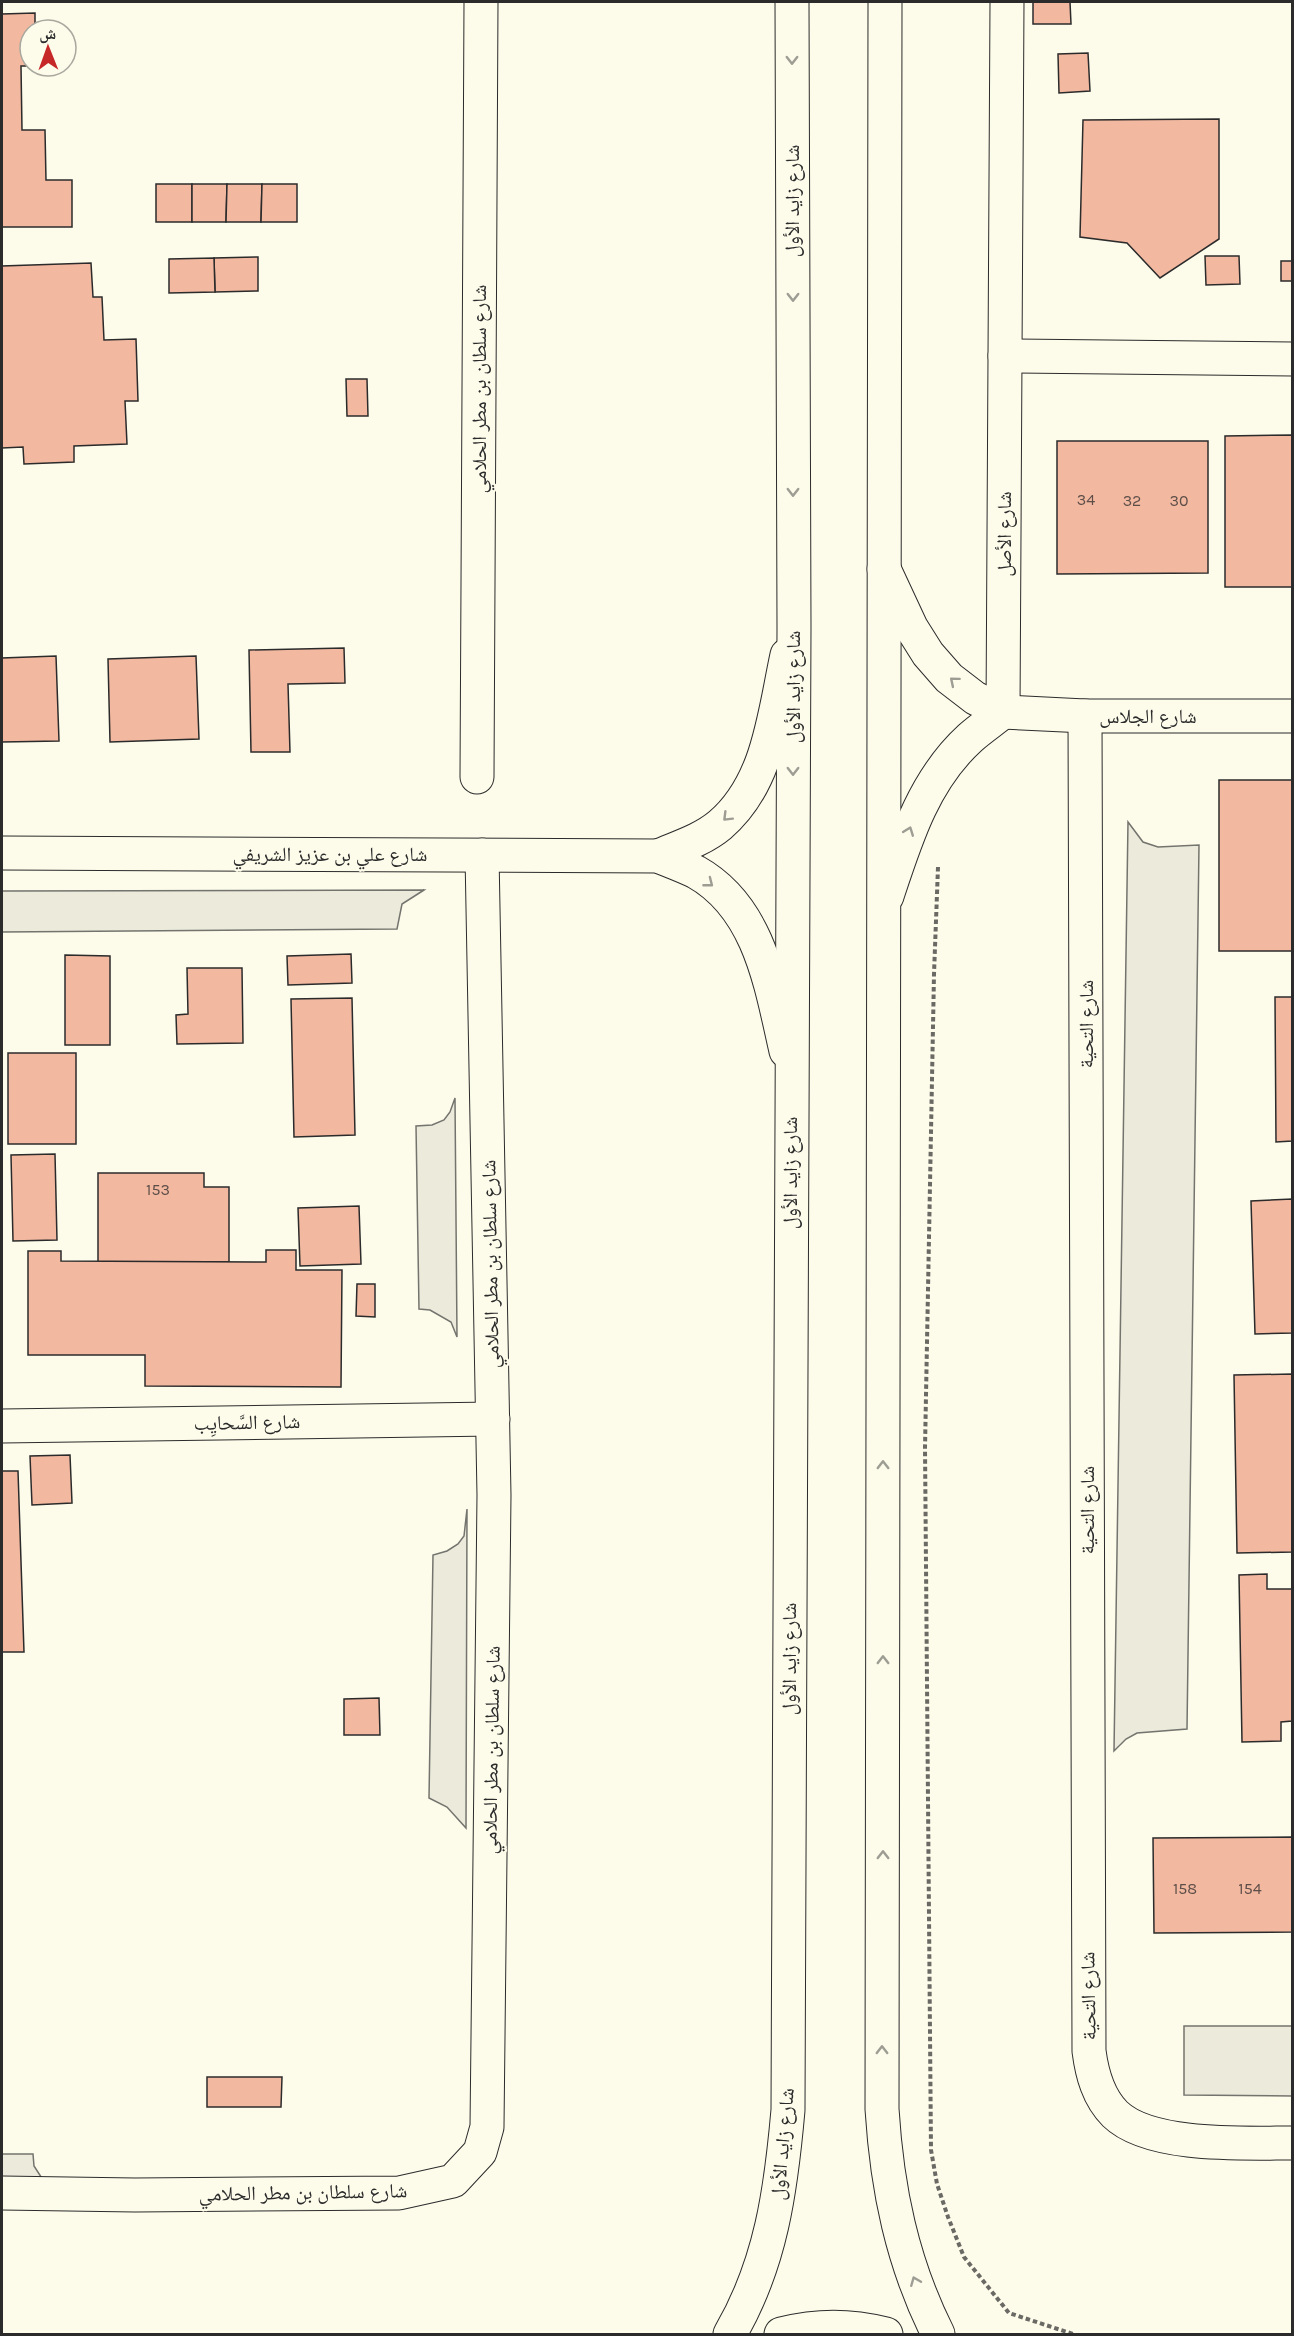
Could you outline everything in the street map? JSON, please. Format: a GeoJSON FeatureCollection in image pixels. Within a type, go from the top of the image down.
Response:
{"type":"FeatureCollection","features":[{"type":"Feature","properties":{"kind":"street","name":"شارع سلطان بن مطر الحلامي"},"geometry":{"type":"LineString","coordinates":[[477,777],[481,2]]}},
{"type":"Feature","properties":{"kind":"street","name":"شارع زايد الأول"},"geometry":{"type":"LineString","coordinates":[[730,2334],[755,2284],[769,2242],[779,2198],[788,2110],[790,1070],[794,627],[792,2]]}},
{"type":"Feature","properties":{"kind":"street"},"geometry":{"type":"LineString","coordinates":[[885,2],[882,2109],[886,2162],[895,2214],[909,2266],[938,2334]]}},
{"type":"Feature","properties":{"kind":"street","name":"شارع الأصل"},"geometry":{"type":"LineString","coordinates":[[1003,712],[1007,2]]}},
{"type":"Feature","properties":{"kind":"street"},"geometry":{"type":"LineString","coordinates":[[1005,356],[1293,359]]}},
{"type":"Feature","properties":{"kind":"street","name":"شارع الجلاس"},"geometry":{"type":"LineString","coordinates":[[884,569],[911,627],[928,654],[950,678],[975,698],[1003,712],[1085,716],[1293,716]]}},
{"type":"Feature","properties":{"kind":"street","name":"شارع علي بن عزيز الشريفي"},"geometry":{"type":"LineString","coordinates":[[2,853],[658,856],[694,841],[719,826],[739,806],[751,788],[764,758],[794,627]]}},
{"type":"Feature","properties":{"kind":"street"},"geometry":{"type":"LineString","coordinates":[[883,906],[919,806],[942,770],[970,738],[1003,712]]}},
{"type":"Feature","properties":{"kind":"street","name":"شارع التحية"},"geometry":{"type":"LineString","coordinates":[[1085,716],[1089,2051],[1092,2072],[1100,2094],[1115,2114],[1136,2127],[1168,2136],[1203,2141],[1293,2143]]}},
{"type":"Feature","properties":{"kind":"street","name":"شارع سلطان بن مطر الحلامي"},"geometry":{"type":"LineString","coordinates":[[2,2193],[135,2195],[399,2193],[453,2181],[480,2152],[487,2127],[493,1419],[482,855]]}},
{"type":"Feature","properties":{"kind":"street","name":"شارع علي بن عزيز الشريفي"},"geometry":{"type":"LineString","coordinates":[[658,856],[697,873],[722,893],[742,916],[758,944],[766,966],[790,1070]]}},
{"type":"Feature","properties":{"kind":"street","name":"شارع السَّحايِب"},"geometry":{"type":"LineString","coordinates":[[2,1426],[493,1419]]}},
{"type":"Feature","properties":{"kind":"street"},"geometry":{"type":"LineString","coordinates":[[781,2334],[807,2328],[858,2328],[886,2334]]}},
{"type":"Feature","properties":{"kind":"path"},"geometry":{"type":"LineString","coordinates":[[938,866],[925,1448],[932,2150],[938,2184],[964,2257],[1009,2313],[1073,2334]]}},
{"type":"Feature","properties":{"kind":"shaded area"},"geometry":{"type":"Polygon","coordinates":[[[1128,822],[1143,842],[1158,847],[1199,845],[1187,1729],[1137,1733],[1126,1739],[1114,1751],[1128,822]]]}},
{"type":"Feature","properties":{"kind":"shaded area"},"geometry":{"type":"Polygon","coordinates":[[[424,890],[402,904],[397,929],[2,932],[2,891],[424,890]]]}},
{"type":"Feature","properties":{"kind":"shaded area"},"geometry":{"type":"Polygon","coordinates":[[[455,1098],[457,1337],[451,1322],[430,1310],[419,1309],[416,1126],[432,1125],[444,1120],[455,1098]]]}},
{"type":"Feature","properties":{"kind":"shaded area"},"geometry":{"type":"Polygon","coordinates":[[[467,1509],[466,1828],[447,1807],[429,1798],[433,1555],[447,1551],[458,1544],[464,1536],[467,1509]]]}},
{"type":"Feature","properties":{"kind":"shaded area"},"geometry":{"type":"Polygon","coordinates":[[[1184,2026],[1292,2026],[1292,2096],[1184,2095],[1184,2026]]]}},
{"type":"Feature","properties":{"kind":"shaded area"},"geometry":{"type":"Polygon","coordinates":[[[2,2154],[33,2154],[34,2166],[45,2183],[2,2190],[2,2154]]]}},
{"type":"Feature","properties":{"kind":"building"},"geometry":{"type":"Polygon","coordinates":[[[1033,2],[1070,2],[1071,24],[1033,24],[1033,2]]]}},
{"type":"Feature","properties":{"kind":"building"},"geometry":{"type":"Polygon","coordinates":[[[35,13],[35,18],[18,18],[18,78],[21,78],[22,130],[45,130],[46,180],[72,180],[72,227],[2,227],[2,14],[35,13]]]}},
{"type":"Feature","properties":{"kind":"building"},"geometry":{"type":"Polygon","coordinates":[[[1088,53],[1090,91],[1059,93],[1058,54],[1088,53]]]}},
{"type":"Feature","properties":{"kind":"building"},"geometry":{"type":"Polygon","coordinates":[[[1219,119],[1219,239],[1160,278],[1127,243],[1080,237],[1083,120],[1219,119]]]}},
{"type":"Feature","properties":{"kind":"building"},"geometry":{"type":"Polygon","coordinates":[[[156,184],[192,184],[192,222],[156,222],[156,184]]]}},
{"type":"Feature","properties":{"kind":"building"},"geometry":{"type":"Polygon","coordinates":[[[192,184],[227,184],[226,222],[192,222],[192,184]]]}},
{"type":"Feature","properties":{"kind":"building"},"geometry":{"type":"Polygon","coordinates":[[[227,184],[262,184],[261,222],[226,222],[227,184]]]}},
{"type":"Feature","properties":{"kind":"building"},"geometry":{"type":"Polygon","coordinates":[[[262,184],[297,184],[297,222],[261,222],[262,184]]]}},
{"type":"Feature","properties":{"kind":"building"},"geometry":{"type":"Polygon","coordinates":[[[1205,256],[1239,256],[1240,284],[1206,285],[1205,256]]]}},
{"type":"Feature","properties":{"kind":"building"},"geometry":{"type":"Polygon","coordinates":[[[258,257],[258,291],[215,292],[214,258],[258,257]]]}},
{"type":"Feature","properties":{"kind":"building"},"geometry":{"type":"Polygon","coordinates":[[[214,258],[215,292],[169,293],[169,259],[214,258]]]}},
{"type":"Feature","properties":{"kind":"building"},"geometry":{"type":"Polygon","coordinates":[[[1281,261],[1292,261],[1292,281],[1281,281],[1281,261]]]}},
{"type":"Feature","properties":{"kind":"building"},"geometry":{"type":"Polygon","coordinates":[[[91,263],[93,297],[102,297],[104,340],[136,339],[138,401],[125,401],[127,444],[74,446],[74,462],[24,464],[23,447],[2,448],[2,266],[91,263]]]}},
{"type":"Feature","properties":{"kind":"building"},"geometry":{"type":"Polygon","coordinates":[[[346,379],[367,379],[368,416],[347,416],[346,379]]]}},
{"type":"Feature","properties":{"kind":"building"},"geometry":{"type":"Polygon","coordinates":[[[1292,435],[1292,587],[1225,587],[1225,436],[1292,435]]]}},
{"type":"Feature","properties":{"kind":"building"},"geometry":{"type":"Polygon","coordinates":[[[1057,441],[1208,441],[1208,573],[1057,574],[1057,441]]]}},
{"type":"Feature","properties":{"kind":"building"},"geometry":{"type":"Polygon","coordinates":[[[344,648],[345,683],[288,684],[290,752],[251,752],[249,650],[344,648]]]}},
{"type":"Feature","properties":{"kind":"building"},"geometry":{"type":"Polygon","coordinates":[[[56,656],[59,741],[2,742],[2,658],[56,656]]]}},
{"type":"Feature","properties":{"kind":"building"},"geometry":{"type":"Polygon","coordinates":[[[196,656],[199,739],[110,742],[108,659],[196,656]]]}},
{"type":"Feature","properties":{"kind":"building"},"geometry":{"type":"Polygon","coordinates":[[[1219,780],[1292,780],[1292,951],[1219,951],[1219,780]]]}},
{"type":"Feature","properties":{"kind":"building"},"geometry":{"type":"Polygon","coordinates":[[[351,954],[352,983],[288,985],[287,956],[351,954]]]}},
{"type":"Feature","properties":{"kind":"building"},"geometry":{"type":"Polygon","coordinates":[[[65,955],[110,956],[110,1045],[65,1045],[65,955]]]}},
{"type":"Feature","properties":{"kind":"building"},"geometry":{"type":"Polygon","coordinates":[[[187,968],[242,968],[243,1043],[177,1044],[176,1015],[188,1014],[187,968]]]}},
{"type":"Feature","properties":{"kind":"building"},"geometry":{"type":"Polygon","coordinates":[[[1275,997],[1292,997],[1292,1141],[1276,1142],[1275,997]]]}},
{"type":"Feature","properties":{"kind":"building"},"geometry":{"type":"Polygon","coordinates":[[[352,998],[355,1135],[294,1137],[291,999],[352,998]]]}},
{"type":"Feature","properties":{"kind":"building"},"geometry":{"type":"Polygon","coordinates":[[[8,1053],[76,1053],[76,1144],[8,1144],[8,1053]]]}},
{"type":"Feature","properties":{"kind":"building"},"geometry":{"type":"Polygon","coordinates":[[[55,1154],[57,1240],[13,1241],[11,1155],[55,1154]]]}},
{"type":"Feature","properties":{"kind":"building"},"geometry":{"type":"Polygon","coordinates":[[[98,1173],[204,1173],[204,1187],[229,1187],[229,1262],[98,1262],[98,1173]]]}},
{"type":"Feature","properties":{"kind":"building"},"geometry":{"type":"Polygon","coordinates":[[[1292,1199],[1292,1333],[1255,1334],[1251,1201],[1292,1199]]]}},
{"type":"Feature","properties":{"kind":"building"},"geometry":{"type":"Polygon","coordinates":[[[359,1206],[361,1264],[300,1266],[298,1208],[359,1206]]]}},
{"type":"Feature","properties":{"kind":"building"},"geometry":{"type":"Polygon","coordinates":[[[266,1250],[296,1250],[296,1270],[342,1270],[341,1387],[145,1386],[145,1355],[28,1355],[28,1251],[61,1251],[61,1261],[266,1262],[266,1250]]]}},
{"type":"Feature","properties":{"kind":"building"},"geometry":{"type":"Polygon","coordinates":[[[357,1284],[375,1284],[375,1317],[356,1316],[357,1284]]]}},
{"type":"Feature","properties":{"kind":"building"},"geometry":{"type":"Polygon","coordinates":[[[1292,1374],[1292,1552],[1237,1553],[1234,1375],[1292,1374]]]}},
{"type":"Feature","properties":{"kind":"building"},"geometry":{"type":"Polygon","coordinates":[[[70,1455],[72,1503],[32,1505],[30,1456],[70,1455]]]}},
{"type":"Feature","properties":{"kind":"building"},"geometry":{"type":"Polygon","coordinates":[[[2,1471],[18,1471],[24,1652],[2,1652],[2,1471]]]}},
{"type":"Feature","properties":{"kind":"building"},"geometry":{"type":"Polygon","coordinates":[[[1267,1574],[1267,1589],[1292,1589],[1292,1721],[1281,1722],[1281,1741],[1242,1742],[1239,1575],[1267,1574]]]}},
{"type":"Feature","properties":{"kind":"building"},"geometry":{"type":"Polygon","coordinates":[[[379,1698],[380,1735],[344,1735],[344,1699],[379,1698]]]}},
{"type":"Feature","properties":{"kind":"building"},"geometry":{"type":"Polygon","coordinates":[[[1292,1837],[1292,1932],[1154,1933],[1153,1838],[1292,1837]]]}},
{"type":"Feature","properties":{"kind":"building"},"geometry":{"type":"Polygon","coordinates":[[[207,2077],[282,2077],[281,2107],[207,2107],[207,2077]]]}}]}
